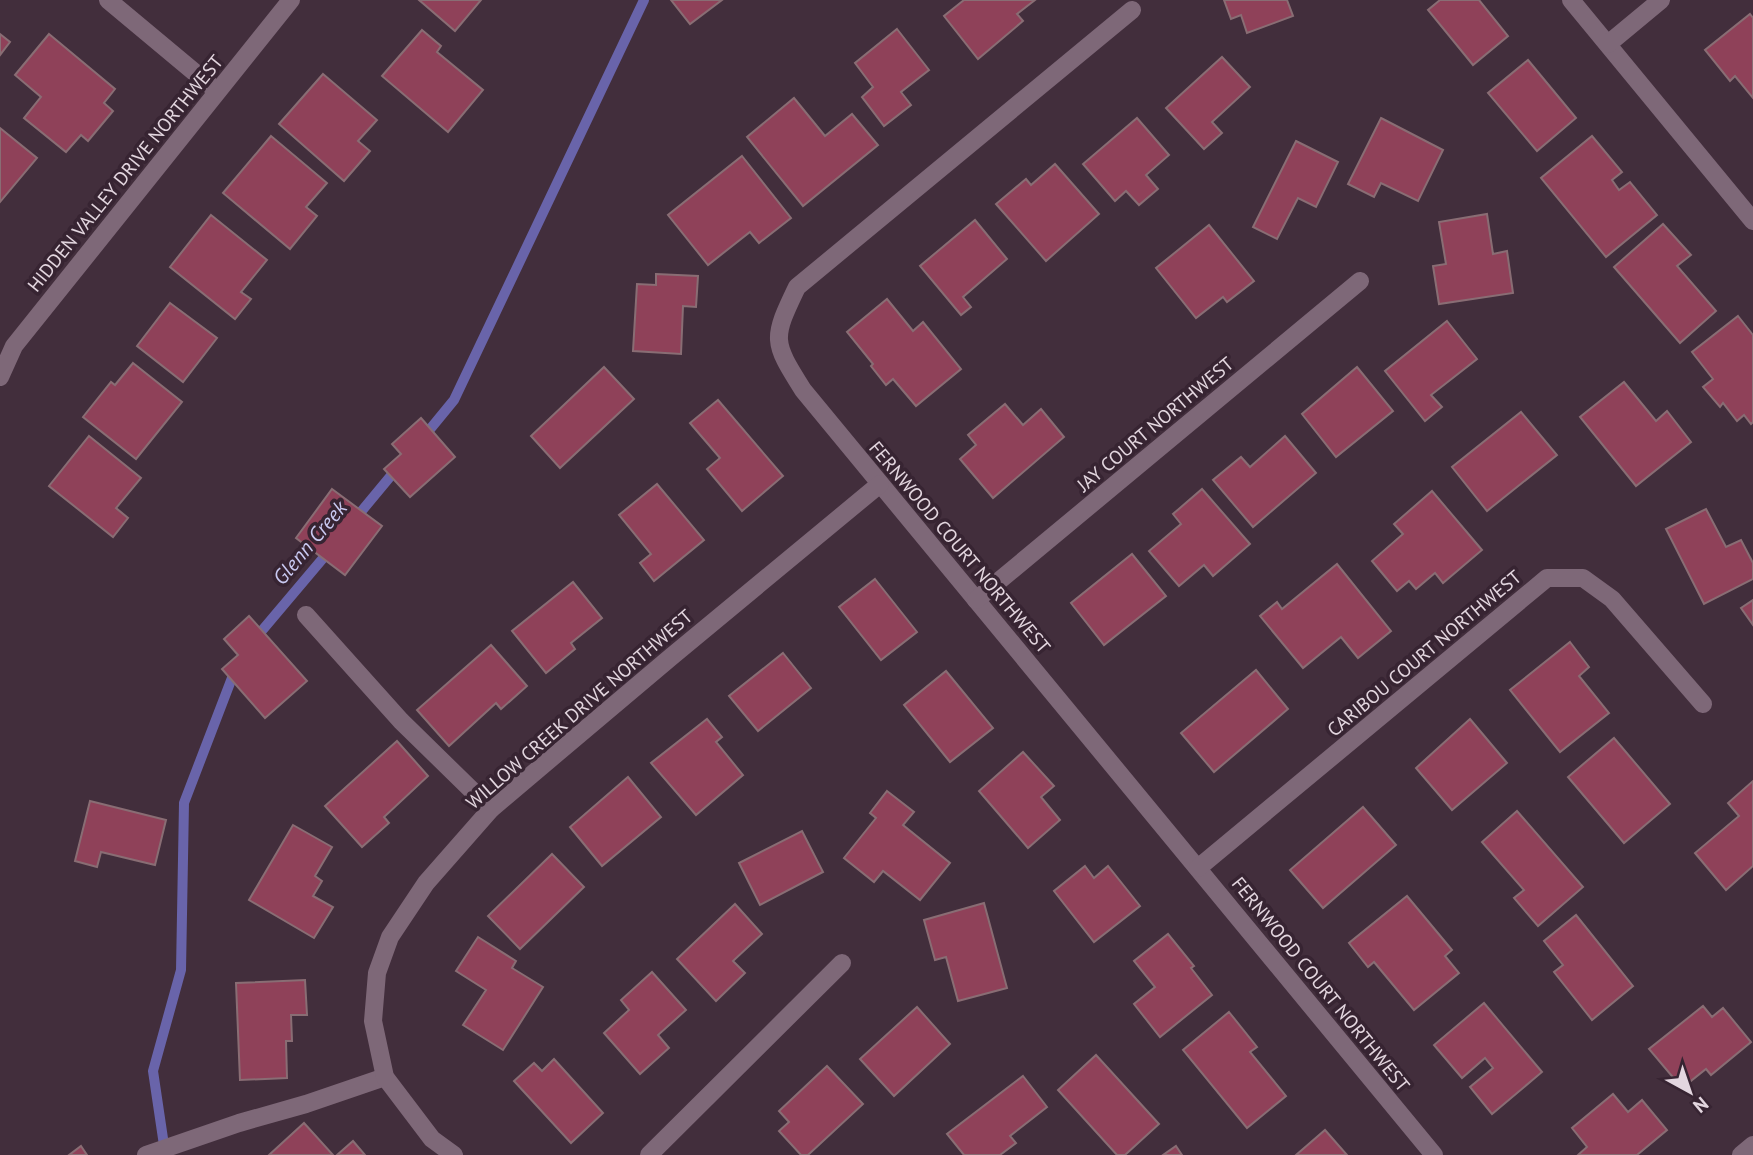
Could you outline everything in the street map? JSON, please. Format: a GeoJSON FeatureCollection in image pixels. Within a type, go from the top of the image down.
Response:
{"type":"FeatureCollection","features":[{"type":"Feature","properties":{"kind":"street"},"geometry":{"type":"LineString","coordinates":[[108,0],[217,91]]}},
{"type":"Feature","properties":{"kind":"street","name":"HIDDEN VALLEY DRIVE NORTHWEST"},"geometry":{"type":"LineString","coordinates":[[0,377],[14,346],[291,0]]}},
{"type":"Feature","properties":{"kind":"street"},"geometry":{"type":"LineString","coordinates":[[1571,0],[1753,221]]}},
{"type":"Feature","properties":{"kind":"street"},"geometry":{"type":"LineString","coordinates":[[1608,44],[1661,0]]}},
{"type":"Feature","properties":{"kind":"street","name":"FERNWOOD COURT NORTHWEST"},"geometry":{"type":"LineString","coordinates":[[1132,9],[797,287],[778,326],[780,355],[803,390],[1434,1155]]}},
{"type":"Feature","properties":{"kind":"street","name":"JAY COURT NORTHWEST"},"geometry":{"type":"LineString","coordinates":[[976,600],[1360,281]]}},
{"type":"Feature","properties":{"kind":"street","name":"WILLOW CREEK DRIVE NORTHWEST"},"geometry":{"type":"LineString","coordinates":[[454,1155],[432,1139],[385,1077],[373,1021],[377,973],[390,937],[426,883],[491,809],[880,484]]}},
{"type":"Feature","properties":{"kind":"street","name":"CARIBOU COURT NORTHWEST"},"geometry":{"type":"LineString","coordinates":[[1198,868],[1547,578],[1583,578],[1612,599],[1703,704]]}},
{"type":"Feature","properties":{"kind":"street"},"geometry":{"type":"LineString","coordinates":[[306,615],[401,722],[491,809]]}},
{"type":"Feature","properties":{"kind":"street"},"geometry":{"type":"LineString","coordinates":[[649,1155],[842,963]]}},
{"type":"Feature","properties":{"kind":"street"},"geometry":{"type":"LineString","coordinates":[[146,1155],[385,1077]]}},
{"type":"Feature","properties":{"kind":"street"},"geometry":{"type":"LineString","coordinates":[[1741,1155],[1753,1145]]}},
{"type":"Feature","properties":{"kind":"building"},"geometry":{"type":"Polygon","coordinates":[[[419,0],[481,0],[455,31],[419,0]]]}},
{"type":"Feature","properties":{"kind":"building"},"geometry":{"type":"Polygon","coordinates":[[[671,0],[722,0],[690,24],[671,0]]]}},
{"type":"Feature","properties":{"kind":"building"},"geometry":{"type":"Polygon","coordinates":[[[964,0],[1035,0],[1017,14],[1023,21],[978,59],[944,16],[964,0]]]}},
{"type":"Feature","properties":{"kind":"building"},"geometry":{"type":"Polygon","coordinates":[[[1224,0],[1287,0],[1293,16],[1247,33],[1241,15],[1231,19],[1224,0]]]}},
{"type":"Feature","properties":{"kind":"building"},"geometry":{"type":"Polygon","coordinates":[[[1440,0],[1479,0],[1508,36],[1473,65],[1428,10],[1440,0]]]}},
{"type":"Feature","properties":{"kind":"building"},"geometry":{"type":"Polygon","coordinates":[[[1750,14],[1753,18],[1753,98],[1735,76],[1730,81],[1705,50],[1750,14]]]}},
{"type":"Feature","properties":{"kind":"building"},"geometry":{"type":"Polygon","coordinates":[[[897,29],[929,70],[901,92],[911,105],[884,126],[862,97],[873,87],[855,63],[897,29]]]}},
{"type":"Feature","properties":{"kind":"building"},"geometry":{"type":"Polygon","coordinates":[[[422,30],[441,46],[437,52],[483,90],[448,132],[382,76],[422,30]]]}},
{"type":"Feature","properties":{"kind":"building"},"geometry":{"type":"Polygon","coordinates":[[[0,34],[10,42],[0,55],[0,34]]]}},
{"type":"Feature","properties":{"kind":"building"},"geometry":{"type":"Polygon","coordinates":[[[49,34],[115,89],[104,103],[113,111],[88,141],[81,135],[66,152],[24,118],[41,97],[15,75],[49,34]]]}},
{"type":"Feature","properties":{"kind":"building"},"geometry":{"type":"Polygon","coordinates":[[[1222,57],[1250,87],[1212,122],[1222,133],[1204,149],[1166,108],[1222,57]]]}},
{"type":"Feature","properties":{"kind":"building"},"geometry":{"type":"Polygon","coordinates":[[[1528,60],[1576,118],[1537,151],[1488,93],[1528,60]]]}},
{"type":"Feature","properties":{"kind":"building"},"geometry":{"type":"Polygon","coordinates":[[[323,74],[377,120],[358,141],[370,151],[344,181],[279,124],[323,74]]]}},
{"type":"Feature","properties":{"kind":"building"},"geometry":{"type":"Polygon","coordinates":[[[794,98],[825,136],[852,114],[878,145],[803,206],[747,137],[794,98]]]}},
{"type":"Feature","properties":{"kind":"building"},"geometry":{"type":"Polygon","coordinates":[[[1137,118],[1169,155],[1146,175],[1158,189],[1139,205],[1126,191],[1115,201],[1083,164],[1137,118]]]}},
{"type":"Feature","properties":{"kind":"building"},"geometry":{"type":"Polygon","coordinates":[[[1381,118],[1443,150],[1418,201],[1381,183],[1374,197],[1348,184],[1381,118]]]}},
{"type":"Feature","properties":{"kind":"building"},"geometry":{"type":"Polygon","coordinates":[[[0,128],[37,158],[0,202],[0,128]]]}},
{"type":"Feature","properties":{"kind":"building"},"geometry":{"type":"Polygon","coordinates":[[[271,136],[327,183],[306,207],[317,216],[290,249],[223,193],[271,136]]]}},
{"type":"Feature","properties":{"kind":"building"},"geometry":{"type":"Polygon","coordinates":[[[1592,136],[1622,172],[1612,180],[1619,190],[1630,182],[1657,215],[1606,257],[1541,178],[1592,136]]]}},
{"type":"Feature","properties":{"kind":"building"},"geometry":{"type":"Polygon","coordinates":[[[1296,141],[1338,162],[1316,207],[1298,198],[1277,239],[1253,227],[1296,141]]]}},
{"type":"Feature","properties":{"kind":"building"},"geometry":{"type":"Polygon","coordinates":[[[742,156],[791,218],[759,243],[750,232],[708,265],[668,215],[742,156]]]}},
{"type":"Feature","properties":{"kind":"building"},"geometry":{"type":"Polygon","coordinates":[[[1055,164],[1099,214],[1046,261],[996,204],[1026,179],[1031,185],[1055,164]]]}},
{"type":"Feature","properties":{"kind":"building"},"geometry":{"type":"Polygon","coordinates":[[[1487,214],[1493,254],[1507,251],[1513,293],[1439,304],[1433,266],[1446,264],[1439,222],[1487,214]]]}},
{"type":"Feature","properties":{"kind":"building"},"geometry":{"type":"Polygon","coordinates":[[[211,215],[267,260],[241,292],[251,299],[235,319],[170,267],[211,215]]]}},
{"type":"Feature","properties":{"kind":"building"},"geometry":{"type":"Polygon","coordinates":[[[975,220],[1007,259],[963,297],[971,307],[961,315],[920,266],[975,220]]]}},
{"type":"Feature","properties":{"kind":"building"},"geometry":{"type":"Polygon","coordinates":[[[1663,224],[1691,255],[1677,266],[1716,311],[1680,343],[1614,267],[1663,224]]]}},
{"type":"Feature","properties":{"kind":"building"},"geometry":{"type":"Polygon","coordinates":[[[1209,225],[1254,281],[1227,302],[1223,297],[1196,318],[1156,268],[1209,225]]]}},
{"type":"Feature","properties":{"kind":"building"},"geometry":{"type":"Polygon","coordinates":[[[656,274],[698,276],[696,307],[683,306],[681,354],[633,351],[637,284],[656,285],[656,274]]]}},
{"type":"Feature","properties":{"kind":"building"},"geometry":{"type":"Polygon","coordinates":[[[887,299],[913,331],[923,322],[961,369],[916,406],[893,379],[886,385],[847,332],[887,299]]]}},
{"type":"Feature","properties":{"kind":"building"},"geometry":{"type":"Polygon","coordinates":[[[170,303],[217,338],[183,382],[137,346],[170,303]]]}},
{"type":"Feature","properties":{"kind":"building"},"geometry":{"type":"Polygon","coordinates":[[[1738,316],[1753,335],[1751,424],[1744,415],[1737,421],[1723,403],[1720,407],[1703,387],[1713,379],[1692,352],[1738,316]]]}},
{"type":"Feature","properties":{"kind":"building"},"geometry":{"type":"Polygon","coordinates":[[[1447,321],[1477,359],[1431,395],[1442,407],[1425,421],[1385,371],[1447,321]]]}},
{"type":"Feature","properties":{"kind":"building"},"geometry":{"type":"Polygon","coordinates":[[[133,363],[182,402],[136,459],[83,417],[111,382],[115,385],[133,363]]]}},
{"type":"Feature","properties":{"kind":"building"},"geometry":{"type":"Polygon","coordinates":[[[604,367],[634,399],[560,468],[531,436],[604,367]]]}},
{"type":"Feature","properties":{"kind":"building"},"geometry":{"type":"Polygon","coordinates":[[[1357,367],[1393,411],[1336,457],[1302,414],[1357,367]]]}},
{"type":"Feature","properties":{"kind":"building"},"geometry":{"type":"Polygon","coordinates":[[[1624,382],[1656,421],[1667,411],[1691,442],[1636,486],[1580,417],[1624,382]]]}},
{"type":"Feature","properties":{"kind":"building"},"geometry":{"type":"Polygon","coordinates":[[[718,400],[783,476],[742,511],[707,469],[720,458],[690,423],[718,400]]]}},
{"type":"Feature","properties":{"kind":"building"},"geometry":{"type":"Polygon","coordinates":[[[1005,404],[1023,425],[1041,409],[1064,437],[993,498],[960,459],[976,445],[968,435],[1005,404]]]}},
{"type":"Feature","properties":{"kind":"building"},"geometry":{"type":"Polygon","coordinates":[[[1521,412],[1557,455],[1487,511],[1452,467],[1521,412]]]}},
{"type":"Feature","properties":{"kind":"building"},"geometry":{"type":"Polygon","coordinates":[[[421,418],[455,457],[410,497],[384,469],[401,454],[392,444],[421,418]]]}},
{"type":"Feature","properties":{"kind":"building"},"geometry":{"type":"Polygon","coordinates":[[[89,436],[141,478],[116,508],[128,518],[113,537],[49,486],[89,436]]]}},
{"type":"Feature","properties":{"kind":"building"},"geometry":{"type":"Polygon","coordinates":[[[1285,436],[1316,473],[1253,527],[1213,480],[1241,457],[1250,467],[1285,436]]]}},
{"type":"Feature","properties":{"kind":"building"},"geometry":{"type":"Polygon","coordinates":[[[657,484],[704,540],[654,581],[640,563],[651,554],[619,515],[657,484]]]}},
{"type":"Feature","properties":{"kind":"building"},"geometry":{"type":"Polygon","coordinates":[[[332,489],[382,526],[345,575],[296,538],[332,489]]]}},
{"type":"Feature","properties":{"kind":"building"},"geometry":{"type":"Polygon","coordinates":[[[1202,489],[1250,544],[1213,576],[1204,565],[1179,586],[1149,551],[1181,524],[1173,514],[1202,489]]]}},
{"type":"Feature","properties":{"kind":"building"},"geometry":{"type":"Polygon","coordinates":[[[1432,491],[1482,550],[1443,583],[1435,573],[1416,589],[1409,581],[1397,591],[1372,561],[1403,534],[1394,524],[1432,491]]]}},
{"type":"Feature","properties":{"kind":"building"},"geometry":{"type":"Polygon","coordinates":[[[1706,509],[1726,547],[1741,540],[1753,563],[1753,579],[1704,604],[1666,529],[1706,509]]]}},
{"type":"Feature","properties":{"kind":"building"},"geometry":{"type":"Polygon","coordinates":[[[1132,554],[1166,596],[1104,645],[1071,603],[1132,554]]]}},
{"type":"Feature","properties":{"kind":"building"},"geometry":{"type":"Polygon","coordinates":[[[1337,564],[1391,631],[1358,658],[1341,637],[1303,668],[1260,616],[1277,602],[1282,609],[1337,564]]]}},
{"type":"Feature","properties":{"kind":"building"},"geometry":{"type":"Polygon","coordinates":[[[875,579],[917,632],[881,660],[839,607],[875,579]]]}},
{"type":"Feature","properties":{"kind":"building"},"geometry":{"type":"Polygon","coordinates":[[[573,582],[602,618],[571,643],[575,649],[546,673],[512,631],[573,582]]]}},
{"type":"Feature","properties":{"kind":"building"},"geometry":{"type":"Polygon","coordinates":[[[1753,600],[1753,625],[1741,608],[1753,600]]]}},
{"type":"Feature","properties":{"kind":"building"},"geometry":{"type":"Polygon","coordinates":[[[249,616],[307,681],[265,718],[222,669],[238,655],[224,639],[249,616]]]}},
{"type":"Feature","properties":{"kind":"building"},"geometry":{"type":"Polygon","coordinates":[[[1570,642],[1589,667],[1579,676],[1609,713],[1560,752],[1510,690],[1570,642]]]}},
{"type":"Feature","properties":{"kind":"building"},"geometry":{"type":"Polygon","coordinates":[[[491,645],[527,686],[501,709],[496,703],[449,746],[417,710],[491,645]]]}},
{"type":"Feature","properties":{"kind":"building"},"geometry":{"type":"Polygon","coordinates":[[[783,653],[811,688],[758,731],[729,696],[783,653]]]}},
{"type":"Feature","properties":{"kind":"building"},"geometry":{"type":"Polygon","coordinates":[[[1256,670],[1288,709],[1214,772],[1181,733],[1256,670]]]}},
{"type":"Feature","properties":{"kind":"building"},"geometry":{"type":"Polygon","coordinates":[[[946,671],[993,728],[950,762],[904,705],[946,671]]]}},
{"type":"Feature","properties":{"kind":"building"},"geometry":{"type":"Polygon","coordinates":[[[707,719],[722,737],[716,742],[743,775],[696,815],[651,763],[707,719]]]}},
{"type":"Feature","properties":{"kind":"building"},"geometry":{"type":"Polygon","coordinates":[[[1470,719],[1507,763],[1452,810],[1416,768],[1470,719]]]}},
{"type":"Feature","properties":{"kind":"building"},"geometry":{"type":"Polygon","coordinates":[[[1614,738],[1670,804],[1624,843],[1568,777],[1614,738]]]}},
{"type":"Feature","properties":{"kind":"building"},"geometry":{"type":"Polygon","coordinates":[[[397,741],[428,776],[384,817],[389,823],[362,847],[325,806],[397,741]]]}},
{"type":"Feature","properties":{"kind":"building"},"geometry":{"type":"Polygon","coordinates":[[[1023,752],[1054,786],[1041,797],[1060,820],[1028,848],[979,791],[1023,752]]]}},
{"type":"Feature","properties":{"kind":"building"},"geometry":{"type":"Polygon","coordinates":[[[628,777],[661,817],[602,866],[570,827],[628,777]]]}},
{"type":"Feature","properties":{"kind":"building"},"geometry":{"type":"Polygon","coordinates":[[[1753,781],[1753,866],[1726,890],[1695,853],[1739,816],[1728,803],[1753,781]]]}},
{"type":"Feature","properties":{"kind":"building"},"geometry":{"type":"Polygon","coordinates":[[[887,791],[914,812],[903,825],[950,863],[920,900],[883,871],[874,882],[844,858],[876,818],[870,813],[887,791]]]}},
{"type":"Feature","properties":{"kind":"building"},"geometry":{"type":"Polygon","coordinates":[[[90,801],[166,820],[155,865],[101,852],[97,867],[75,861],[90,801]]]}},
{"type":"Feature","properties":{"kind":"building"},"geometry":{"type":"Polygon","coordinates":[[[1363,807],[1396,845],[1323,908],[1290,870],[1363,807]]]}},
{"type":"Feature","properties":{"kind":"building"},"geometry":{"type":"Polygon","coordinates":[[[1517,811],[1583,887],[1538,926],[1514,898],[1524,890],[1482,842],[1517,811]]]}},
{"type":"Feature","properties":{"kind":"building"},"geometry":{"type":"Polygon","coordinates":[[[293,825],[332,847],[315,876],[322,881],[313,896],[333,907],[314,938],[249,900],[293,825]]]}},
{"type":"Feature","properties":{"kind":"building"},"geometry":{"type":"Polygon","coordinates":[[[802,831],[823,872],[760,905],[739,863],[802,831]]]}},
{"type":"Feature","properties":{"kind":"building"},"geometry":{"type":"Polygon","coordinates":[[[552,854],[584,887],[520,949],[488,916],[552,854]]]}},
{"type":"Feature","properties":{"kind":"building"},"geometry":{"type":"Polygon","coordinates":[[[1085,866],[1094,878],[1108,866],[1140,906],[1094,942],[1054,891],[1085,866]]]}},
{"type":"Feature","properties":{"kind":"building"},"geometry":{"type":"Polygon","coordinates":[[[1407,896],[1452,950],[1445,956],[1459,973],[1414,1010],[1374,962],[1368,967],[1349,943],[1407,896]]]}},
{"type":"Feature","properties":{"kind":"building"},"geometry":{"type":"Polygon","coordinates":[[[984,903],[1007,988],[958,1001],[946,957],[935,960],[924,920],[984,903]]]}},
{"type":"Feature","properties":{"kind":"building"},"geometry":{"type":"Polygon","coordinates":[[[735,904],[762,934],[733,961],[745,973],[716,1001],[677,959],[735,904]]]}},
{"type":"Feature","properties":{"kind":"building"},"geometry":{"type":"Polygon","coordinates":[[[1576,915],[1633,986],[1592,1020],[1554,972],[1563,965],[1544,941],[1576,915]]]}},
{"type":"Feature","properties":{"kind":"building"},"geometry":{"type":"Polygon","coordinates":[[[1168,934],[1194,966],[1191,968],[1212,995],[1160,1037],[1134,1004],[1155,987],[1134,961],[1168,934]]]}},
{"type":"Feature","properties":{"kind":"building"},"geometry":{"type":"Polygon","coordinates":[[[478,937],[516,961],[512,968],[543,987],[503,1050],[463,1025],[486,990],[456,971],[478,937]]]}},
{"type":"Feature","properties":{"kind":"building"},"geometry":{"type":"Polygon","coordinates":[[[652,972],[686,1010],[658,1035],[669,1048],[640,1074],[604,1033],[629,1010],[621,1000],[652,972]]]}},
{"type":"Feature","properties":{"kind":"building"},"geometry":{"type":"Polygon","coordinates":[[[305,980],[307,1015],[291,1015],[292,1041],[286,1041],[287,1078],[240,1080],[236,983],[305,980]]]}},
{"type":"Feature","properties":{"kind":"building"},"geometry":{"type":"Polygon","coordinates":[[[1484,1003],[1542,1072],[1492,1114],[1470,1087],[1493,1068],[1485,1058],[1462,1078],[1434,1045],[1484,1003]]]}},
{"type":"Feature","properties":{"kind":"building"},"geometry":{"type":"Polygon","coordinates":[[[1703,1006],[1712,1017],[1723,1008],[1751,1042],[1711,1075],[1706,1069],[1682,1088],[1649,1049],[1703,1006]]]}},
{"type":"Feature","properties":{"kind":"building"},"geometry":{"type":"Polygon","coordinates":[[[917,1007],[950,1044],[894,1096],[860,1059],[917,1007]]]}},
{"type":"Feature","properties":{"kind":"building"},"geometry":{"type":"Polygon","coordinates":[[[1229,1012],[1257,1047],[1250,1052],[1286,1096],[1247,1128],[1183,1050],[1229,1012]]]}},
{"type":"Feature","properties":{"kind":"building"},"geometry":{"type":"Polygon","coordinates":[[[1096,1055],[1159,1124],[1125,1155],[1117,1155],[1058,1090],[1096,1055]]]}},
{"type":"Feature","properties":{"kind":"building"},"geometry":{"type":"Polygon","coordinates":[[[554,1059],[603,1113],[571,1143],[514,1081],[534,1063],[542,1071],[554,1059]]]}},
{"type":"Feature","properties":{"kind":"building"},"geometry":{"type":"Polygon","coordinates":[[[827,1066],[863,1104],[808,1155],[801,1155],[779,1131],[789,1122],[779,1111],[827,1066]]]}},
{"type":"Feature","properties":{"kind":"building"},"geometry":{"type":"Polygon","coordinates":[[[1023,1076],[1047,1107],[1010,1136],[1016,1143],[1000,1155],[964,1155],[947,1134],[1023,1076]]]}},
{"type":"Feature","properties":{"kind":"building"},"geometry":{"type":"Polygon","coordinates":[[[1613,1094],[1628,1112],[1642,1100],[1667,1130],[1637,1155],[1578,1155],[1587,1147],[1572,1128],[1613,1094]]]}},
{"type":"Feature","properties":{"kind":"building"},"geometry":{"type":"Polygon","coordinates":[[[304,1123],[333,1155],[269,1155],[304,1123]]]}},
{"type":"Feature","properties":{"kind":"building"},"geometry":{"type":"Polygon","coordinates":[[[1325,1130],[1347,1155],[1296,1155],[1325,1130]]]}},
{"type":"Feature","properties":{"kind":"building"},"geometry":{"type":"Polygon","coordinates":[[[353,1141],[365,1155],[337,1155],[353,1141]]]}},
{"type":"Feature","properties":{"kind":"building"},"geometry":{"type":"Polygon","coordinates":[[[81,1146],[87,1155],[69,1155],[81,1146]]]}},
{"type":"Feature","properties":{"kind":"building"},"geometry":{"type":"Polygon","coordinates":[[[1176,1146],[1182,1155],[1163,1155],[1176,1146]]]}},
{"type":"Feature","properties":{"kind":"waterway","name":"Glenn Creek"},"geometry":{"type":"LineString","coordinates":[[422,439],[454,400],[644,0]]}},
{"type":"Feature","properties":{"kind":"waterway","name":"Glenn Creek"},"geometry":{"type":"LineString","coordinates":[[355,519],[399,466]]}},
{"type":"Feature","properties":{"kind":"waterway","name":"Glenn Creek"},"geometry":{"type":"LineString","coordinates":[[254,640],[330,550]]}},
{"type":"Feature","properties":{"kind":"waterway","name":"Glenn Creek"},"geometry":{"type":"LineString","coordinates":[[165,1152],[153,1071],[181,970],[184,803],[235,670]]}}]}
